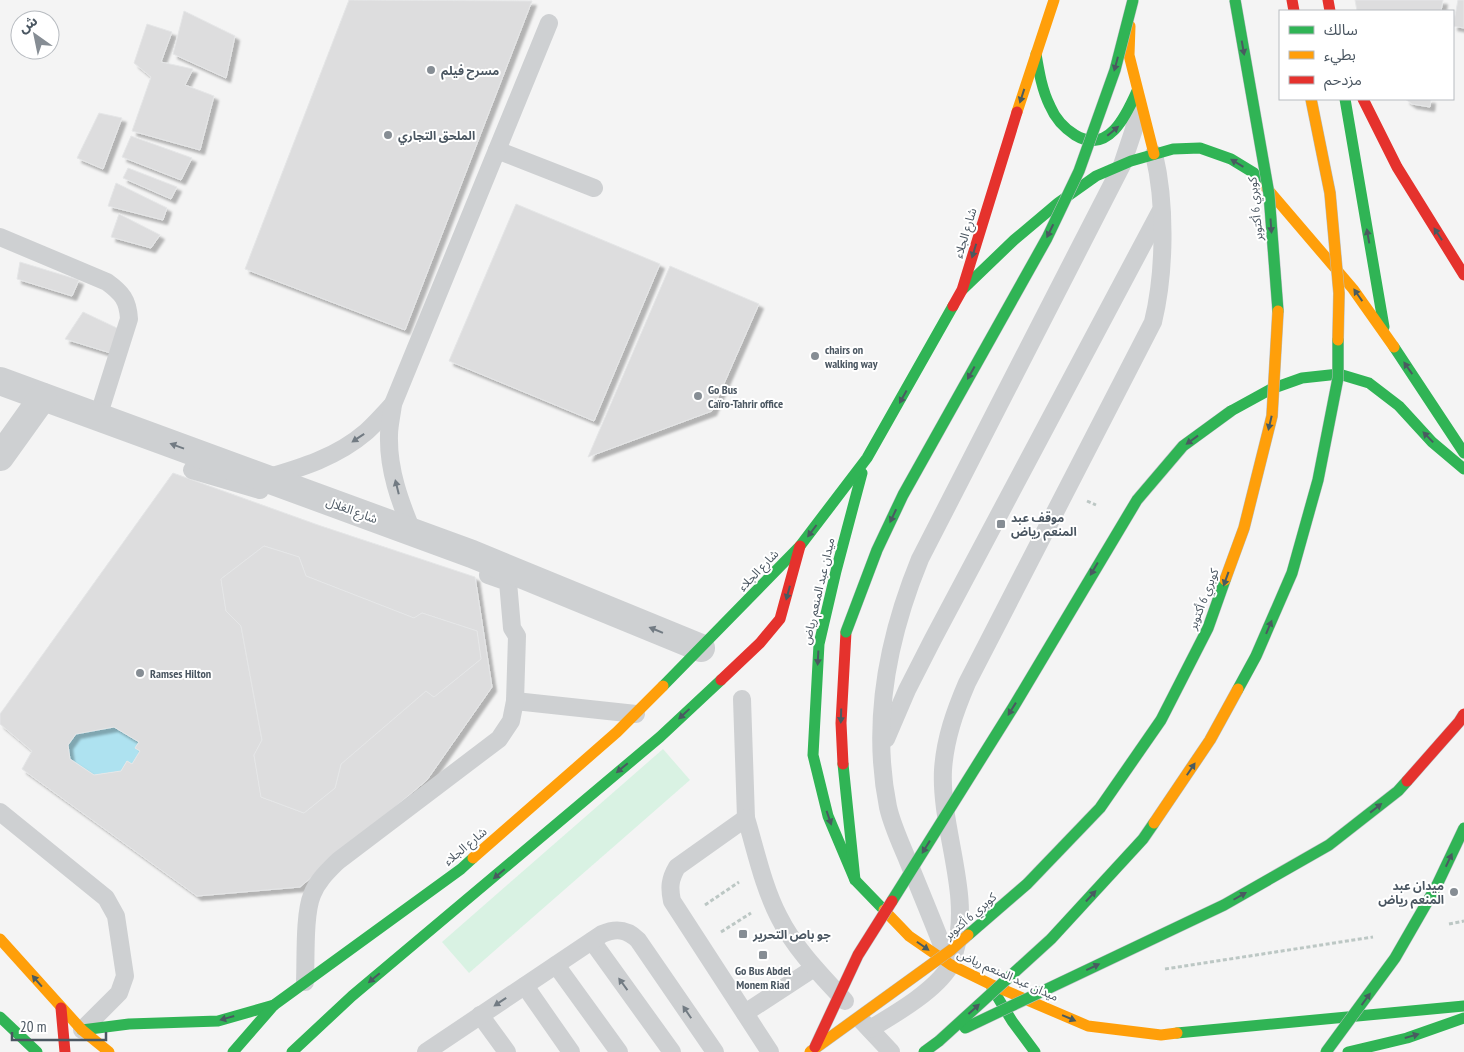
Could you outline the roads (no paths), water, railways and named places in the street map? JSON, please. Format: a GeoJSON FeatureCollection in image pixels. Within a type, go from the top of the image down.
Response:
{"type":"FeatureCollection","features":[{"type":"Feature","properties":{"kind":"main road","name":"شارع الجلاء"},"geometry":{"type":"LineString","coordinates":[[233,1052],[274,1005],[461,869],[617,732],[800,546],[867,458],[962,290],[1054,0]]}},
{"type":"Feature","properties":{"kind":"main road"},"geometry":{"type":"LineString","coordinates":[[1131,0],[1129,55],[1154,154]]}},
{"type":"Feature","properties":{"kind":"main road"},"geometry":{"type":"LineString","coordinates":[[855,880],[843,764],[841,723],[846,632],[877,550],[903,495],[1047,238],[1079,172],[1115,70],[1131,0]]}},
{"type":"Feature","properties":{"kind":"main road","name":"كوبري 6 أكتوبر"},"geometry":{"type":"LineString","coordinates":[[812,1051],[951,950],[1027,884],[1093,815],[1161,720],[1208,628],[1244,528],[1272,416],[1278,318],[1269,194],[1235,0]]}},
{"type":"Feature","properties":{"kind":"main road"},"geometry":{"type":"LineString","coordinates":[[1036,54],[1044,92],[1053,113],[1063,126],[1078,138],[1093,142],[1106,137],[1114,131],[1124,121],[1138,91]]}},
{"type":"Feature","properties":{"kind":"main road"},"geometry":{"type":"LineString","coordinates":[[924,1052],[939,1041],[1050,939],[1144,839],[1210,740],[1256,656],[1292,573],[1318,480],[1338,378],[1339,293],[1330,193],[1311,100]]}},
{"type":"Feature","properties":{"kind":"main road"},"geometry":{"type":"LineString","coordinates":[[1345,100],[1386,336]]}},
{"type":"Feature","properties":{"kind":"main road"},"geometry":{"type":"LineString","coordinates":[[1363,100],[1390,154],[1464,275]]}},
{"type":"Feature","properties":{"kind":"main road"},"geometry":{"type":"LineString","coordinates":[[962,290],[1014,240],[1058,203],[1096,176],[1122,165],[1172,149],[1200,148],[1231,159],[1254,173],[1353,289],[1464,452]]}},
{"type":"Feature","properties":{"kind":"main road"},"geometry":{"type":"LineString","coordinates":[[812,1051],[858,955],[1014,706],[1137,500],[1183,446],[1231,411],[1271,389],[1302,378],[1339,374],[1369,383],[1377,389],[1399,406],[1432,442],[1464,470]]}},
{"type":"Feature","properties":{"kind":"main road","name":"ميدان عبد المنعم رياض"},"geometry":{"type":"LineString","coordinates":[[867,458],[836,570],[819,644],[813,755],[828,816],[855,880],[909,936],[951,965],[1088,1026],[1161,1036],[1464,1006]]}},
{"type":"Feature","properties":{"kind":"main road"},"geometry":{"type":"LineString","coordinates":[[292,1052],[352,996],[660,736],[760,643],[780,619],[800,546]]}},
{"type":"Feature","properties":{"kind":"main road"},"geometry":{"type":"LineString","coordinates":[[939,1041],[1224,905],[1328,845],[1398,791],[1464,714]]}},
{"type":"Feature","properties":{"kind":"main road"},"geometry":{"type":"LineString","coordinates":[[1326,1052],[1395,958],[1437,885],[1464,828]]}},
{"type":"Feature","properties":{"kind":"main road"},"geometry":{"type":"LineString","coordinates":[[0,939],[82,1030],[109,1052]]}},
{"type":"Feature","properties":{"kind":"main road"},"geometry":{"type":"LineString","coordinates":[[990,984],[1012,1021],[1035,1052]]}},
{"type":"Feature","properties":{"kind":"main road","name":"شارع الجلاء"},"geometry":{"type":"LineString","coordinates":[[82,1030],[129,1024],[218,1021],[274,1005]]}},
{"type":"Feature","properties":{"kind":"main road"},"geometry":{"type":"LineString","coordinates":[[61,1008],[65,1052]]}},
{"type":"Feature","properties":{"kind":"main road"},"geometry":{"type":"LineString","coordinates":[[0,1017],[37,1052]]}},
{"type":"Feature","properties":{"kind":"main road"},"geometry":{"type":"LineString","coordinates":[[1348,1052],[1370,1048],[1438,1028],[1464,1018]]}},
{"type":"Feature","properties":{"kind":"street","name":"شارع الغلال"},"geometry":{"type":"LineString","coordinates":[[0,381],[414,533],[511,577],[701,648]]}},
{"type":"Feature","properties":{"kind":"street"},"geometry":{"type":"LineString","coordinates":[[0,457],[43,397]]}},
{"type":"Feature","properties":{"kind":"lane"},"geometry":{"type":"LineString","coordinates":[[414,533],[400,502],[392,468],[389,435],[394,404],[549,24]]}},
{"type":"Feature","properties":{"kind":"lane"},"geometry":{"type":"LineString","coordinates":[[951,965],[888,809],[882,751],[885,686],[890,653],[908,590],[920,559],[1122,165],[1134,129],[1138,91]]}},
{"type":"Feature","properties":{"kind":"lane"},"geometry":{"type":"LineString","coordinates":[[497,150],[594,188]]}},
{"type":"Feature","properties":{"kind":"lane"},"geometry":{"type":"LineString","coordinates":[[870,1029],[921,996],[951,965],[959,924],[957,883],[944,792],[943,771],[950,726],[967,683],[1153,322],[1161,273],[1160,181],[1154,154]]}},
{"type":"Feature","properties":{"kind":"lane"},"geometry":{"type":"LineString","coordinates":[[882,751],[898,710],[920,664],[1161,209]]}},
{"type":"Feature","properties":{"kind":"lane"},"geometry":{"type":"LineString","coordinates":[[0,236],[107,282],[119,291],[128,305],[129,318],[98,417]]}},
{"type":"Feature","properties":{"kind":"lane"},"geometry":{"type":"LineString","coordinates":[[266,478],[303,467],[336,453],[365,433],[394,404]]}},
{"type":"Feature","properties":{"kind":"lane"},"geometry":{"type":"LineString","coordinates":[[203,456],[192,470],[281,496],[511,577],[512,628],[517,636],[515,701],[511,721],[499,739],[338,860],[322,876],[312,895],[309,909],[305,982]]}},
{"type":"Feature","properties":{"kind":"lane"},"geometry":{"type":"LineString","coordinates":[[742,699],[746,818],[771,900],[790,936],[814,968],[891,1052]]}},
{"type":"Feature","properties":{"kind":"lane"},"geometry":{"type":"LineString","coordinates":[[515,701],[636,714]]}},
{"type":"Feature","properties":{"kind":"lane"},"geometry":{"type":"LineString","coordinates":[[0,812],[106,898],[116,916],[125,976],[119,993],[82,1030]]}},
{"type":"Feature","properties":{"kind":"lane"},"geometry":{"type":"LineString","coordinates":[[746,818],[677,868],[671,878],[670,890],[672,901],[683,919],[770,1052]]}},
{"type":"Feature","properties":{"kind":"lane"},"geometry":{"type":"LineString","coordinates":[[426,1052],[450,1045],[480,1015],[602,934],[617,929],[625,930],[638,940],[715,1052]]}},
{"type":"Feature","properties":{"kind":"lane"},"geometry":{"type":"LineString","coordinates":[[592,941],[672,1052]]}},
{"type":"Feature","properties":{"kind":"lane"},"geometry":{"type":"LineString","coordinates":[[556,965],[619,1052]]}},
{"type":"Feature","properties":{"kind":"lane"},"geometry":{"type":"LineString","coordinates":[[745,1013],[814,968]]}},
{"type":"Feature","properties":{"kind":"lane"},"geometry":{"type":"LineString","coordinates":[[525,986],[571,1052]]}},
{"type":"Feature","properties":{"kind":"lane"},"geometry":{"type":"LineString","coordinates":[[480,1015],[507,1052]]}},
{"type":"Feature","properties":{"kind":"water"},"geometry":{"type":"Polygon","coordinates":[[[114,727],[139,742],[135,748],[140,751],[132,764],[127,761],[121,771],[94,775],[70,759],[68,745],[76,734],[114,727]]]}},
{"type":"Feature","properties":{"kind":"place","name":"مسرح فيلم"},"geometry":{"type":"Point","coordinates":[431,70]}},
{"type":"Feature","properties":{"kind":"place","name":"الملحق التجاري"},"geometry":{"type":"Point","coordinates":[388,135]}},
{"type":"Feature","properties":{"kind":"place","name":"chairs on walking way"},"geometry":{"type":"Point","coordinates":[815,356]}},
{"type":"Feature","properties":{"kind":"place","name":"Go Bus Caïro-Tahrir office"},"geometry":{"type":"Point","coordinates":[698,396]}},
{"type":"Feature","properties":{"kind":"place","name":"موقف عبد المنعم رياض"},"geometry":{"type":"Point","coordinates":[1001,524]}},
{"type":"Feature","properties":{"kind":"place","name":"Ramses Hilton"},"geometry":{"type":"Point","coordinates":[140,673]}},
{"type":"Feature","properties":{"kind":"place","name":"ميدان عبد المنعم رياض"},"geometry":{"type":"Point","coordinates":[1454,892]}},
{"type":"Feature","properties":{"kind":"place","name":"جو باص التحرير"},"geometry":{"type":"Point","coordinates":[743,934]}},
{"type":"Feature","properties":{"kind":"place","name":"Go Bus Abdel Monem Riad"},"geometry":{"type":"Point","coordinates":[763,955]}}]}
